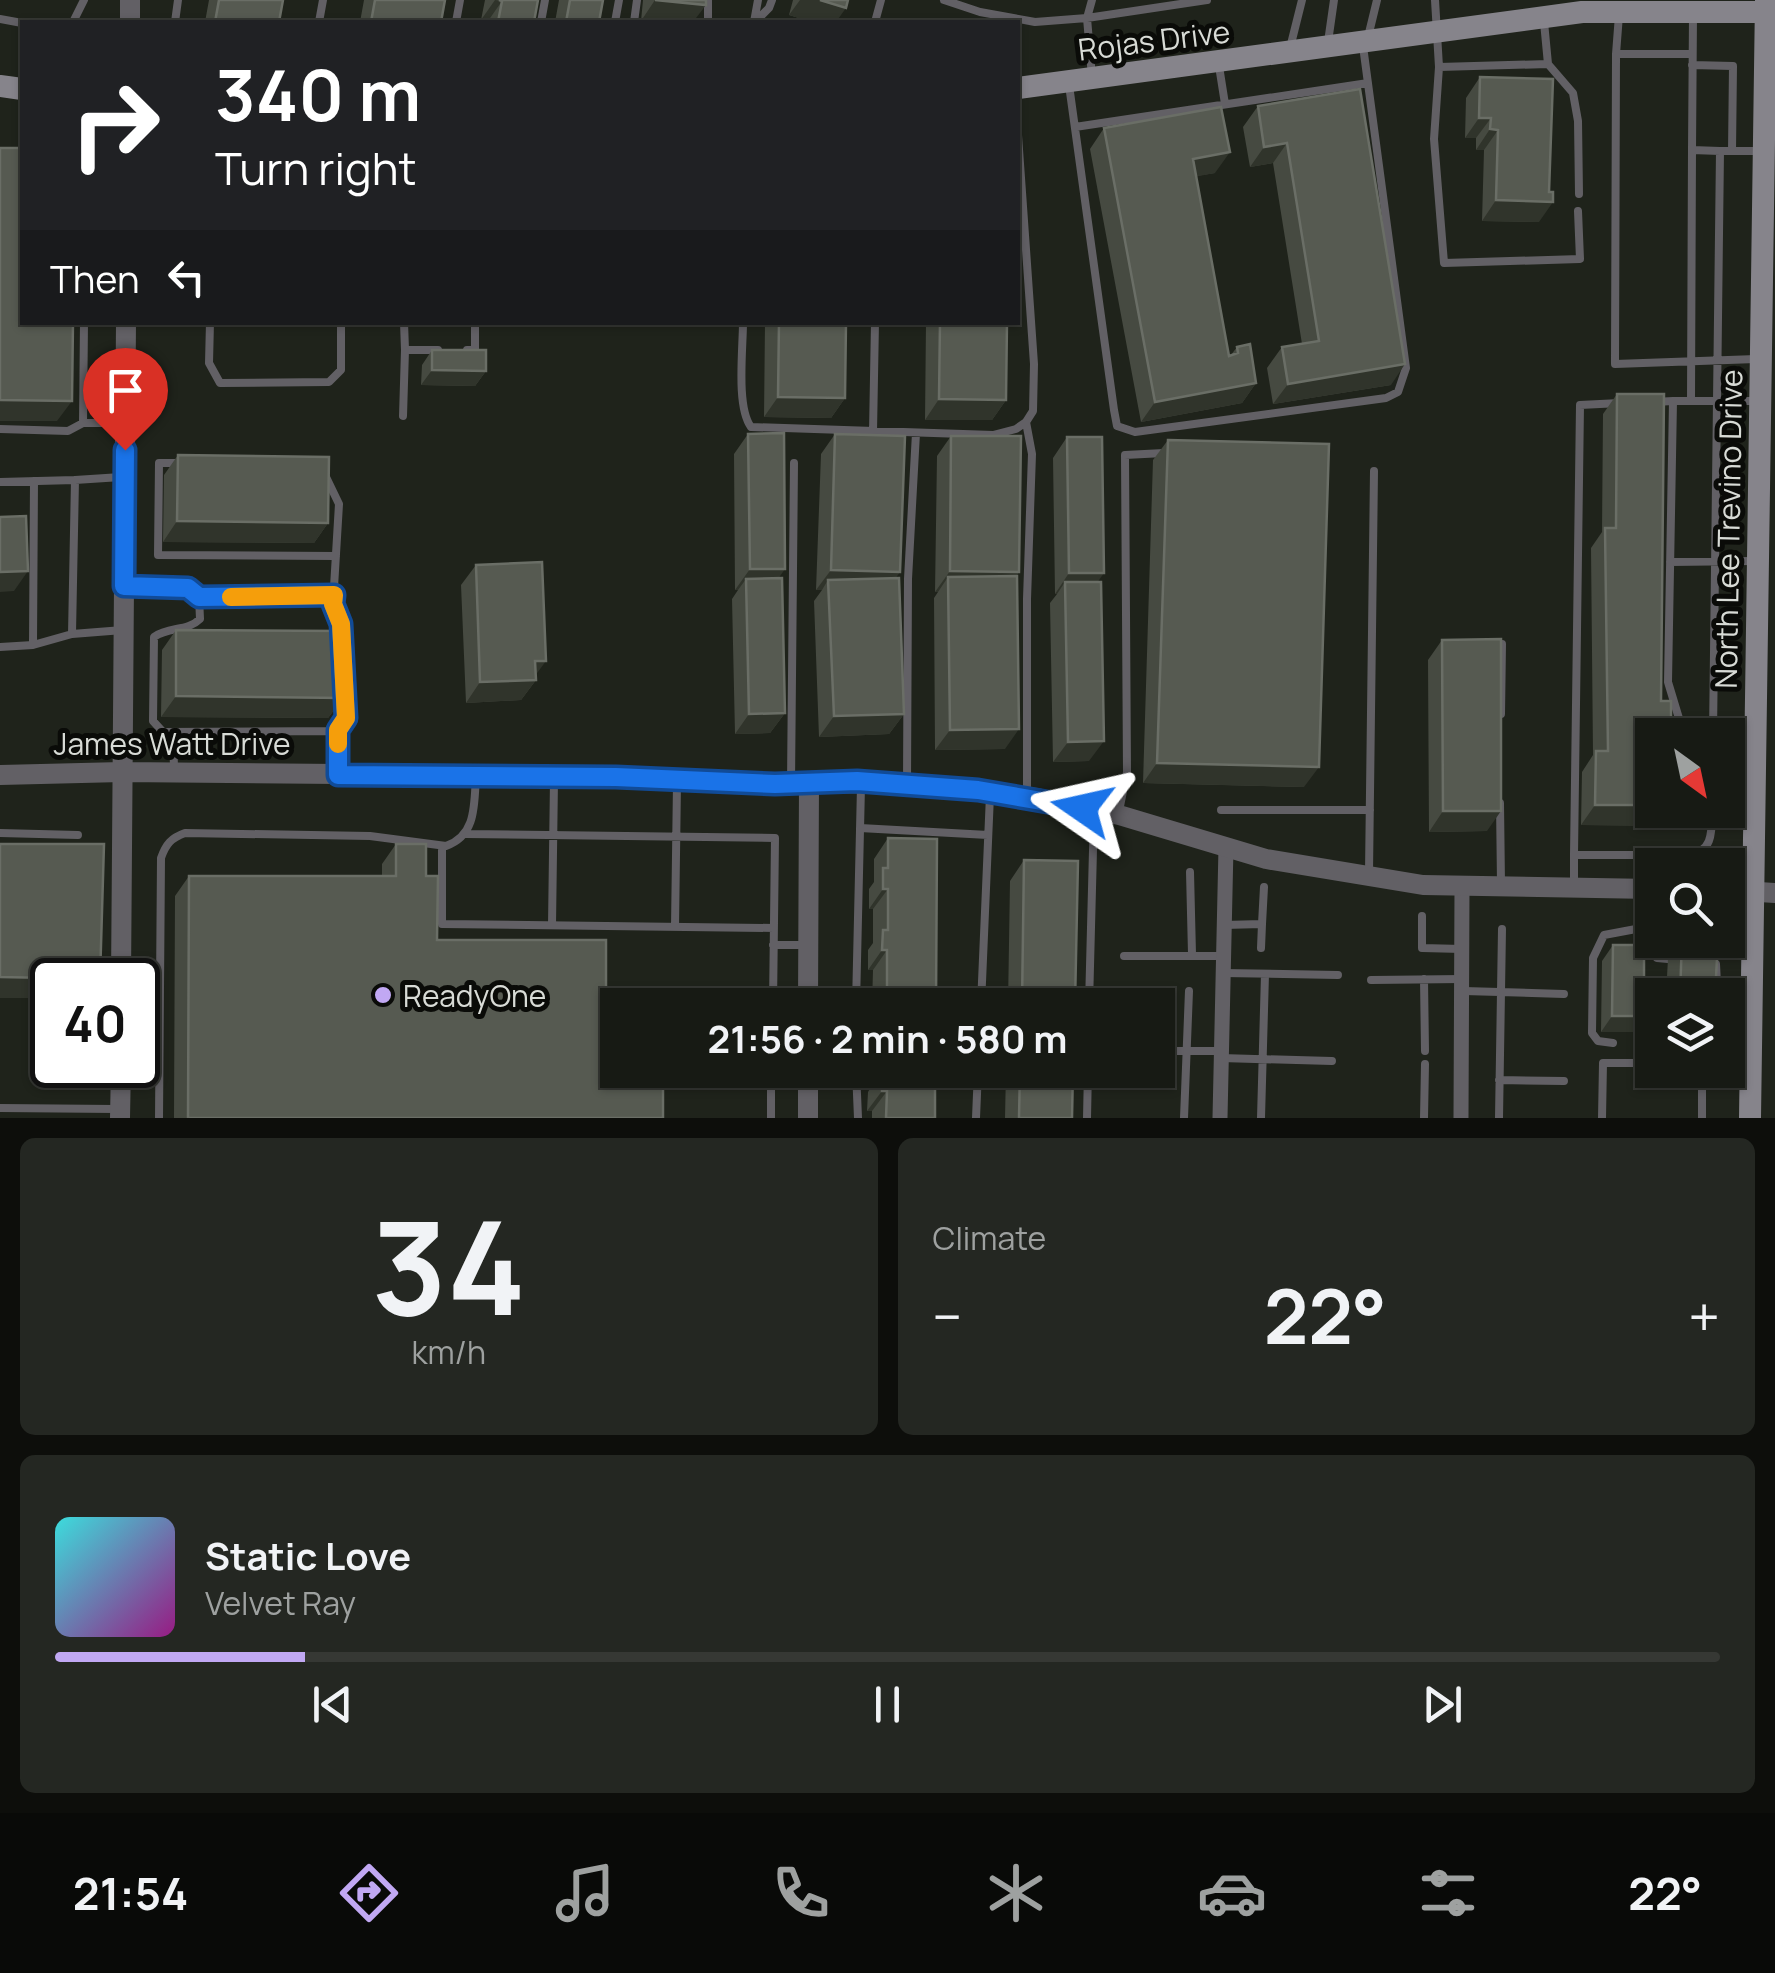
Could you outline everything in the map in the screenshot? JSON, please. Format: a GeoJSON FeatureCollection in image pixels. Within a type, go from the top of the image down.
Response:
{"type":"FeatureCollection","features":[{"type":"Feature","properties":{"kind":"main road","name":"Rojas Drive"},"geometry":{"type":"LineString","coordinates":[[1020,88],[1365,42],[1557,11],[1769,8]]}},
{"type":"Feature","properties":{"kind":"main road","name":"North Lee Trevino Drive"},"geometry":{"type":"LineString","coordinates":[[1750,1118],[1752,980],[1764,892],[1754,761],[1763,151],[1769,8]]}},
{"type":"Feature","properties":{"kind":"street"},"geometry":{"type":"LineString","coordinates":[[121,958],[126,325]]}},
{"type":"Feature","properties":{"kind":"street","name":"James Watt Drive"},"geometry":{"type":"LineString","coordinates":[[0,775],[122,772],[907,783],[1027,797],[1118,816],[1266,858],[1369,877],[1462,888],[1635,889]]}},
{"type":"Feature","properties":{"kind":"street"},"geometry":{"type":"LineString","coordinates":[[801,783],[808,988]]}},
{"type":"Feature","properties":{"kind":"street"},"geometry":{"type":"LineString","coordinates":[[1220,1118],[1226,847]]}},
{"type":"Feature","properties":{"kind":"street"},"geometry":{"type":"LineString","coordinates":[[1461,1118],[1462,888]]}},
{"type":"Feature","properties":{"kind":"street"},"geometry":{"type":"LineString","coordinates":[[120,1113],[121,1088]]}},
{"type":"Feature","properties":{"kind":"street"},"geometry":{"type":"LineString","coordinates":[[808,1088],[808,1118]]}},
{"type":"Feature","properties":{"kind":"lane"},"geometry":{"type":"LineString","coordinates":[[756,20],[772,0]]}},
{"type":"Feature","properties":{"kind":"lane"},"geometry":{"type":"LineString","coordinates":[[944,0],[980,12],[1035,22],[1207,0]]}},
{"type":"Feature","properties":{"kind":"lane"},"geometry":{"type":"LineString","coordinates":[[1092,0],[1087,18],[1092,78]]}},
{"type":"Feature","properties":{"kind":"lane"},"geometry":{"type":"LineString","coordinates":[[1289,52],[1302,0]]}},
{"type":"Feature","properties":{"kind":"lane"},"geometry":{"type":"LineString","coordinates":[[1328,46],[1334,0]]}},
{"type":"Feature","properties":{"kind":"lane"},"geometry":{"type":"LineString","coordinates":[[1068,81],[1118,426],[1135,432],[1386,398],[1398,392],[1406,368],[1368,82],[1365,42],[1377,0]]}},
{"type":"Feature","properties":{"kind":"lane"},"geometry":{"type":"LineString","coordinates":[[1436,0],[1439,68],[1434,139],[1444,263],[1580,259],[1578,211]]}},
{"type":"Feature","properties":{"kind":"lane"},"geometry":{"type":"LineString","coordinates":[[1557,11],[1548,64],[1572,93],[1578,121],[1579,194]]}},
{"type":"Feature","properties":{"kind":"lane"},"geometry":{"type":"LineString","coordinates":[[1691,401],[1693,11]]}},
{"type":"Feature","properties":{"kind":"lane"},"geometry":{"type":"LineString","coordinates":[[1619,12],[1616,364],[1760,358]]}},
{"type":"Feature","properties":{"kind":"lane"},"geometry":{"type":"LineString","coordinates":[[1616,54],[1692,54]]}},
{"type":"Feature","properties":{"kind":"lane"},"geometry":{"type":"LineString","coordinates":[[1218,62],[1225,104]]}},
{"type":"Feature","properties":{"kind":"lane"},"geometry":{"type":"LineString","coordinates":[[1439,68],[1548,64]]}},
{"type":"Feature","properties":{"kind":"lane"},"geometry":{"type":"LineString","coordinates":[[1692,65],[1733,66],[1732,151]]}},
{"type":"Feature","properties":{"kind":"lane"},"geometry":{"type":"LineString","coordinates":[[1075,127],[1368,82]]}},
{"type":"Feature","properties":{"kind":"lane"},"geometry":{"type":"LineString","coordinates":[[1692,150],[1763,151]]}},
{"type":"Feature","properties":{"kind":"lane"},"geometry":{"type":"LineString","coordinates":[[1713,718],[1720,151]]}},
{"type":"Feature","properties":{"kind":"lane"},"geometry":{"type":"LineString","coordinates":[[743,325],[744,406],[751,427],[993,435],[1026,422],[1033,411],[1034,364],[1020,153]]}},
{"type":"Feature","properties":{"kind":"lane"},"geometry":{"type":"LineString","coordinates":[[83,423],[84,325]]}},
{"type":"Feature","properties":{"kind":"lane"},"geometry":{"type":"LineString","coordinates":[[210,325],[210,364],[220,383],[238,383],[329,382],[341,370],[341,325]]}},
{"type":"Feature","properties":{"kind":"lane"},"geometry":{"type":"LineString","coordinates":[[403,416],[404,325]]}},
{"type":"Feature","properties":{"kind":"lane"},"geometry":{"type":"LineString","coordinates":[[405,350],[475,350],[475,325]]}},
{"type":"Feature","properties":{"kind":"lane"},"geometry":{"type":"LineString","coordinates":[[873,432],[876,325]]}},
{"type":"Feature","properties":{"kind":"lane"},"geometry":{"type":"LineString","coordinates":[[1574,888],[1580,404],[1760,401]]}},
{"type":"Feature","properties":{"kind":"lane"},"geometry":{"type":"LineString","coordinates":[[1673,402],[1668,682],[1679,718]]}},
{"type":"Feature","properties":{"kind":"lane"},"geometry":{"type":"LineString","coordinates":[[1026,422],[1032,454],[1027,797]]}},
{"type":"Feature","properties":{"kind":"lane"},"geometry":{"type":"LineString","coordinates":[[0,429],[68,432],[83,423],[126,424]]}},
{"type":"Feature","properties":{"kind":"lane"},"geometry":{"type":"LineString","coordinates":[[907,783],[908,580],[916,433]]}},
{"type":"Feature","properties":{"kind":"lane"},"geometry":{"type":"LineString","coordinates":[[1118,816],[1127,772],[1124,455],[1182,452]]}},
{"type":"Feature","properties":{"kind":"lane"},"geometry":{"type":"LineString","coordinates":[[194,463],[158,463],[158,555],[336,556]]}},
{"type":"Feature","properties":{"kind":"lane"},"geometry":{"type":"LineString","coordinates":[[794,463],[801,783]]}},
{"type":"Feature","properties":{"kind":"lane"},"geometry":{"type":"LineString","coordinates":[[320,465],[340,504],[333,604],[341,624],[346,718],[338,730],[338,775]]}},
{"type":"Feature","properties":{"kind":"lane"},"geometry":{"type":"LineString","coordinates":[[1369,877],[1374,471]]}},
{"type":"Feature","properties":{"kind":"lane"},"geometry":{"type":"LineString","coordinates":[[0,482],[125,477]]}},
{"type":"Feature","properties":{"kind":"lane"},"geometry":{"type":"LineString","coordinates":[[72,634],[75,480]]}},
{"type":"Feature","properties":{"kind":"lane"},"geometry":{"type":"LineString","coordinates":[[33,645],[34,481]]}},
{"type":"Feature","properties":{"kind":"lane"},"geometry":{"type":"LineString","coordinates":[[1670,562],[1758,561]]}},
{"type":"Feature","properties":{"kind":"lane"},"geometry":{"type":"LineString","coordinates":[[124,586],[188,588],[199,597],[334,595]]}},
{"type":"Feature","properties":{"kind":"lane"},"geometry":{"type":"LineString","coordinates":[[199,597],[200,619],[192,627],[164,630],[154,638],[153,721],[162,732],[338,730]]}},
{"type":"Feature","properties":{"kind":"lane"},"geometry":{"type":"LineString","coordinates":[[0,647],[33,645],[72,634],[123,630]]}},
{"type":"Feature","properties":{"kind":"lane"},"geometry":{"type":"LineString","coordinates":[[1501,726],[1502,644]]}},
{"type":"Feature","properties":{"kind":"lane"},"geometry":{"type":"LineString","coordinates":[[173,732],[174,774]]}},
{"type":"Feature","properties":{"kind":"lane"},"geometry":{"type":"LineString","coordinates":[[1745,761],[1754,761]]}},
{"type":"Feature","properties":{"kind":"lane"},"geometry":{"type":"LineString","coordinates":[[160,1118],[161,858],[165,846],[174,837],[186,834],[370,836],[442,847],[466,834],[474,808],[476,776]]}},
{"type":"Feature","properties":{"kind":"lane"},"geometry":{"type":"LineString","coordinates":[[552,926],[554,776]]}},
{"type":"Feature","properties":{"kind":"lane"},"geometry":{"type":"LineString","coordinates":[[676,927],[678,779]]}},
{"type":"Feature","properties":{"kind":"lane"},"geometry":{"type":"LineString","coordinates":[[856,988],[861,781]]}},
{"type":"Feature","properties":{"kind":"lane"},"geometry":{"type":"LineString","coordinates":[[981,988],[990,791]]}},
{"type":"Feature","properties":{"kind":"lane"},"geometry":{"type":"LineString","coordinates":[[1500,798],[1500,888]]}},
{"type":"Feature","properties":{"kind":"lane"},"geometry":{"type":"LineString","coordinates":[[1222,810],[1370,810]]}},
{"type":"Feature","properties":{"kind":"lane"},"geometry":{"type":"LineString","coordinates":[[1090,988],[1094,811]]}},
{"type":"Feature","properties":{"kind":"lane"},"geometry":{"type":"LineString","coordinates":[[860,828],[988,836]]}},
{"type":"Feature","properties":{"kind":"lane"},"geometry":{"type":"LineString","coordinates":[[0,833],[78,835]]}},
{"type":"Feature","properties":{"kind":"lane"},"geometry":{"type":"LineString","coordinates":[[466,834],[775,838],[773,988]]}},
{"type":"Feature","properties":{"kind":"lane"},"geometry":{"type":"LineString","coordinates":[[442,847],[442,924],[774,928]]}},
{"type":"Feature","properties":{"kind":"lane"},"geometry":{"type":"LineString","coordinates":[[1574,855],[1635,858]]}},
{"type":"Feature","properties":{"kind":"lane"},"geometry":{"type":"LineString","coordinates":[[1190,872],[1192,954]]}},
{"type":"Feature","properties":{"kind":"lane"},"geometry":{"type":"LineString","coordinates":[[1261,948],[1264,887]]}},
{"type":"Feature","properties":{"kind":"lane"},"geometry":{"type":"LineString","coordinates":[[1422,916],[1422,948],[1462,948]]}},
{"type":"Feature","properties":{"kind":"lane"},"geometry":{"type":"LineString","coordinates":[[1224,925],[1262,924]]}},
{"type":"Feature","properties":{"kind":"lane"},"geometry":{"type":"LineString","coordinates":[[1499,1118],[1502,929]]}},
{"type":"Feature","properties":{"kind":"lane"},"geometry":{"type":"LineString","coordinates":[[1613,1043],[1598,1042],[1592,1033],[1595,948],[1604,935],[1635,929]]}},
{"type":"Feature","properties":{"kind":"lane"},"geometry":{"type":"LineString","coordinates":[[774,945],[808,945]]}},
{"type":"Feature","properties":{"kind":"lane"},"geometry":{"type":"LineString","coordinates":[[1124,956],[1192,954],[1265,974],[1338,975]]}},
{"type":"Feature","properties":{"kind":"lane"},"geometry":{"type":"LineString","coordinates":[[1657,958],[1668,959]]}},
{"type":"Feature","properties":{"kind":"lane"},"geometry":{"type":"LineString","coordinates":[[1704,960],[1716,960],[1717,978]]}},
{"type":"Feature","properties":{"kind":"lane"},"geometry":{"type":"LineString","coordinates":[[1261,1118],[1265,974]]}},
{"type":"Feature","properties":{"kind":"lane"},"geometry":{"type":"LineString","coordinates":[[1371,980],[1424,980],[1501,991],[1564,994]]}},
{"type":"Feature","properties":{"kind":"lane"},"geometry":{"type":"LineString","coordinates":[[1424,980],[1425,1051]]}},
{"type":"Feature","properties":{"kind":"lane"},"geometry":{"type":"LineString","coordinates":[[1745,981],[1752,980]]}},
{"type":"Feature","properties":{"kind":"lane"},"geometry":{"type":"LineString","coordinates":[[1184,1118],[1188,991]]}},
{"type":"Feature","properties":{"kind":"lane"},"geometry":{"type":"LineString","coordinates":[[1175,1051],[1332,1061]]}},
{"type":"Feature","properties":{"kind":"lane"},"geometry":{"type":"LineString","coordinates":[[1602,1118],[1603,1062],[1635,1062]]}},
{"type":"Feature","properties":{"kind":"lane"},"geometry":{"type":"LineString","coordinates":[[1424,1118],[1425,1064]]}},
{"type":"Feature","properties":{"kind":"lane"},"geometry":{"type":"LineString","coordinates":[[1500,1080],[1564,1082]]}},
{"type":"Feature","properties":{"kind":"lane"},"geometry":{"type":"LineString","coordinates":[[771,1088],[771,1118]]}},
{"type":"Feature","properties":{"kind":"lane"},"geometry":{"type":"LineString","coordinates":[[857,1088],[858,1118]]}},
{"type":"Feature","properties":{"kind":"lane"},"geometry":{"type":"LineString","coordinates":[[976,1118],[977,1088]]}},
{"type":"Feature","properties":{"kind":"lane"},"geometry":{"type":"LineString","coordinates":[[1087,1118],[1088,1088]]}},
{"type":"Feature","properties":{"kind":"lane"},"geometry":{"type":"LineString","coordinates":[[1702,1088],[1702,1118]]}},
{"type":"Feature","properties":{"kind":"lane"},"geometry":{"type":"LineString","coordinates":[[0,1108],[120,1113]]}},
{"type":"Feature","properties":{"kind":"building"},"geometry":{"type":"Polygon","coordinates":[[[219,0],[283,0],[279,20],[215,20],[219,0]]]}},
{"type":"Feature","properties":{"kind":"building"},"geometry":{"type":"Polygon","coordinates":[[[375,0],[445,0],[441,20],[371,20],[375,0]]]}},
{"type":"Feature","properties":{"kind":"building"},"geometry":{"type":"Polygon","coordinates":[[[499,0],[538,0],[534,20],[498,20],[502,1],[499,0]]]}},
{"type":"Feature","properties":{"kind":"building"},"geometry":{"type":"Polygon","coordinates":[[[570,0],[603,0],[599,20],[566,20],[570,0]]]}},
{"type":"Feature","properties":{"kind":"building"},"geometry":{"type":"Polygon","coordinates":[[[655,0],[706,0],[706,5],[655,0]]]}},
{"type":"Feature","properties":{"kind":"building"},"geometry":{"type":"Polygon","coordinates":[[[820,0],[848,0],[846,8],[820,0]]]}},
{"type":"Feature","properties":{"kind":"building"},"geometry":{"type":"Polygon","coordinates":[[[1480,77],[1553,79],[1549,192],[1553,192],[1553,202],[1496,200],[1498,130],[1490,129],[1491,118],[1479,118],[1480,77]]]}},
{"type":"Feature","properties":{"kind":"building"},"geometry":{"type":"Polygon","coordinates":[[[1360,89],[1405,364],[1288,384],[1282,347],[1319,341],[1287,143],[1264,147],[1258,106],[1360,89]]]}},
{"type":"Feature","properties":{"kind":"building"},"geometry":{"type":"Polygon","coordinates":[[[1221,107],[1230,152],[1193,159],[1229,356],[1238,353],[1237,347],[1250,344],[1256,383],[1155,402],[1104,128],[1221,107]]]}},
{"type":"Feature","properties":{"kind":"building"},"geometry":{"type":"Polygon","coordinates":[[[0,148],[20,148],[20,325],[73,325],[72,401],[0,400],[0,148]]]}},
{"type":"Feature","properties":{"kind":"building"},"geometry":{"type":"Polygon","coordinates":[[[779,325],[846,325],[845,398],[778,397],[779,325]]]}},
{"type":"Feature","properties":{"kind":"building"},"geometry":{"type":"Polygon","coordinates":[[[940,325],[1007,325],[1006,400],[939,399],[940,325]]]}},
{"type":"Feature","properties":{"kind":"building"},"geometry":{"type":"Polygon","coordinates":[[[432,350],[486,350],[486,371],[432,370],[432,350]]]}},
{"type":"Feature","properties":{"kind":"building"},"geometry":{"type":"Polygon","coordinates":[[[1617,394],[1664,394],[1661,701],[1671,701],[1671,718],[1635,718],[1635,805],[1595,805],[1596,751],[1608,751],[1605,528],[1616,528],[1617,394]]]}},
{"type":"Feature","properties":{"kind":"building"},"geometry":{"type":"Polygon","coordinates":[[[784,433],[785,569],[750,569],[748,434],[784,433]]]}},
{"type":"Feature","properties":{"kind":"building"},"geometry":{"type":"Polygon","coordinates":[[[835,434],[905,436],[900,572],[831,570],[835,434]]]}},
{"type":"Feature","properties":{"kind":"building"},"geometry":{"type":"Polygon","coordinates":[[[951,436],[1021,436],[1019,572],[950,571],[951,436]]]}},
{"type":"Feature","properties":{"kind":"building"},"geometry":{"type":"Polygon","coordinates":[[[1067,437],[1102,437],[1104,573],[1069,573],[1067,437]]]}},
{"type":"Feature","properties":{"kind":"building"},"geometry":{"type":"Polygon","coordinates":[[[1168,440],[1329,444],[1319,767],[1157,763],[1168,440]]]}},
{"type":"Feature","properties":{"kind":"building"},"geometry":{"type":"Polygon","coordinates":[[[178,455],[329,457],[328,523],[177,521],[178,455]]]}},
{"type":"Feature","properties":{"kind":"building"},"geometry":{"type":"Polygon","coordinates":[[[26,516],[28,571],[0,572],[0,517],[26,516]]]}},
{"type":"Feature","properties":{"kind":"building"},"geometry":{"type":"Polygon","coordinates":[[[542,562],[546,661],[535,661],[536,680],[480,682],[476,565],[542,562]]]}},
{"type":"Feature","properties":{"kind":"building"},"geometry":{"type":"Polygon","coordinates":[[[1017,576],[1019,729],[950,730],[948,577],[1017,576]]]}},
{"type":"Feature","properties":{"kind":"building"},"geometry":{"type":"Polygon","coordinates":[[[782,578],[785,713],[749,714],[746,579],[782,578]]]}},
{"type":"Feature","properties":{"kind":"building"},"geometry":{"type":"Polygon","coordinates":[[[899,578],[904,714],[834,716],[828,580],[899,578]]]}},
{"type":"Feature","properties":{"kind":"building"},"geometry":{"type":"Polygon","coordinates":[[[1065,582],[1101,582],[1104,741],[1068,742],[1065,582]]]}},
{"type":"Feature","properties":{"kind":"building"},"geometry":{"type":"Polygon","coordinates":[[[176,630],[343,631],[343,698],[176,696],[176,630]]]}},
{"type":"Feature","properties":{"kind":"building"},"geometry":{"type":"Polygon","coordinates":[[[1501,639],[1501,811],[1443,811],[1442,640],[1501,639]]]}},
{"type":"Feature","properties":{"kind":"building"},"geometry":{"type":"Polygon","coordinates":[[[888,838],[937,839],[936,988],[887,988],[887,950],[882,950],[883,930],[888,930],[888,889],[883,889],[883,868],[888,868],[888,838]]]}},
{"type":"Feature","properties":{"kind":"building"},"geometry":{"type":"Polygon","coordinates":[[[0,844],[104,844],[101,958],[30,958],[30,978],[0,977],[0,844]]]}},
{"type":"Feature","properties":{"kind":"building","name":"ReadyOne"},"geometry":{"type":"Polygon","coordinates":[[[396,844],[426,844],[426,876],[438,876],[437,940],[606,940],[606,988],[600,988],[600,1088],[663,1088],[663,1118],[188,1118],[189,876],[396,876],[396,844]]]}},
{"type":"Feature","properties":{"kind":"building"},"geometry":{"type":"Polygon","coordinates":[[[1024,860],[1078,861],[1075,988],[1022,988],[1024,860]]]}},
{"type":"Feature","properties":{"kind":"building"},"geometry":{"type":"Polygon","coordinates":[[[1613,945],[1635,945],[1635,958],[1644,958],[1644,978],[1635,978],[1635,1016],[1612,1016],[1613,945]]]}},
{"type":"Feature","properties":{"kind":"building"},"geometry":{"type":"Polygon","coordinates":[[[1681,958],[1717,958],[1716,978],[1681,978],[1681,958]]]}},
{"type":"Feature","properties":{"kind":"building"},"geometry":{"type":"Polygon","coordinates":[[[935,1088],[935,1118],[886,1118],[887,1091],[882,1091],[935,1088]]]}},
{"type":"Feature","properties":{"kind":"building"},"geometry":{"type":"Polygon","coordinates":[[[1020,1088],[1073,1088],[1072,1118],[1019,1118],[1020,1088]]]}},
{"type":"Feature","properties":{"kind":"slow traffic"},"geometry":{"type":"LineString","coordinates":[[231,597],[334,595],[333,604],[341,624],[346,718],[338,730],[338,744]]}},
{"type":"Feature","properties":{"kind":"place","name":"ReadyOne"},"geometry":{"type":"Point","coordinates":[383,995]}},
{"type":"Feature","properties":{"kind":"route"},"geometry":{"type":"LineString","coordinates":[[125,450],[124,586],[188,588],[199,597],[334,595],[333,604],[341,624],[346,718],[338,730],[338,775],[907,783],[1027,797],[1082,808]]}}]}
